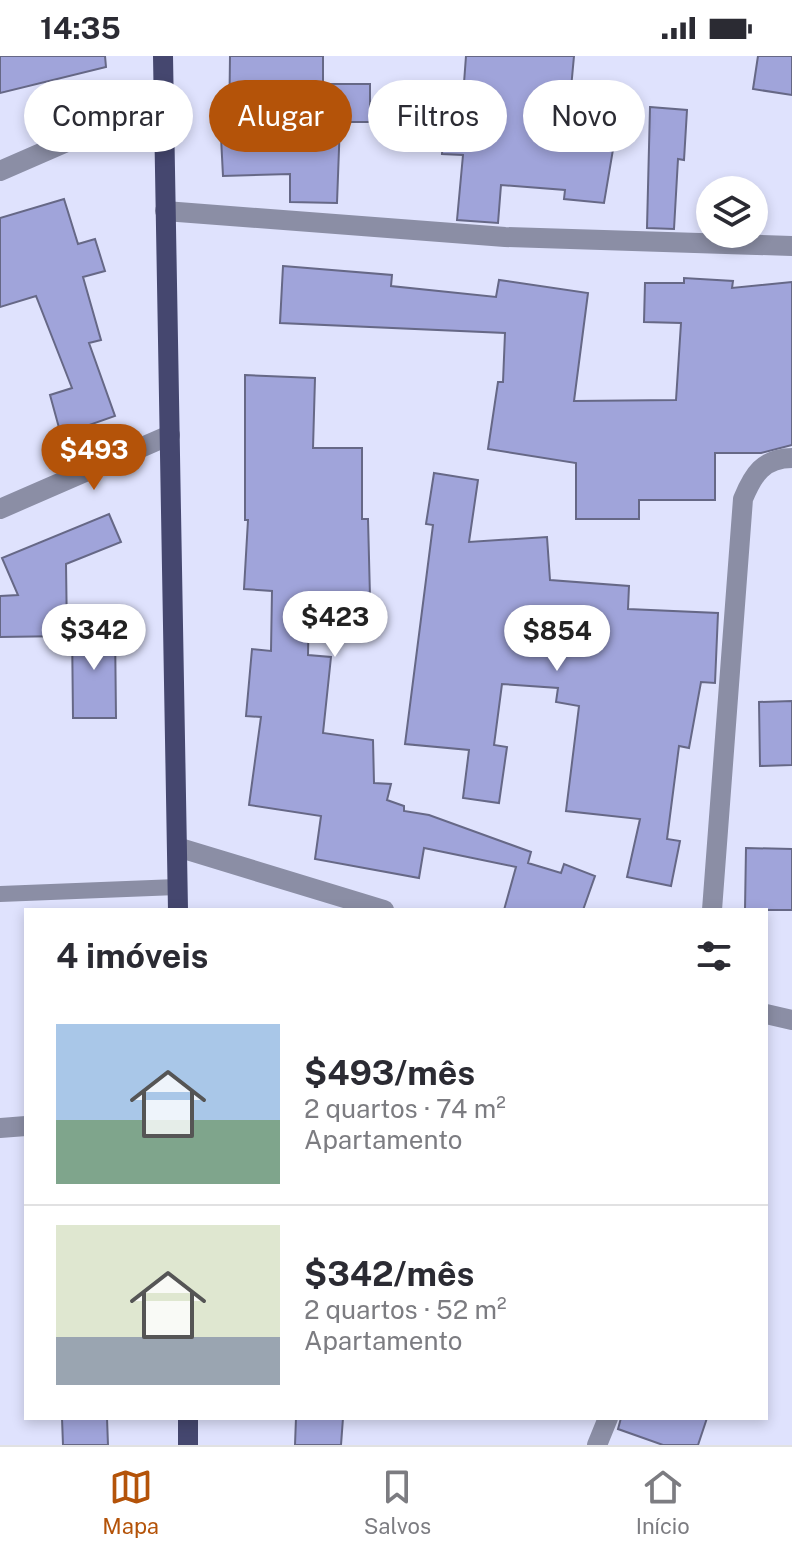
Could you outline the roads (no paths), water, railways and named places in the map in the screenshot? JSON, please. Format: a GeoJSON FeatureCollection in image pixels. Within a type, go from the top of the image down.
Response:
{"type":"FeatureCollection","features":[{"type":"Feature","properties":{"kind":"main road"},"geometry":{"type":"LineString","coordinates":[[163,56],[163,80]]}},
{"type":"Feature","properties":{"kind":"main road"},"geometry":{"type":"LineString","coordinates":[[164,152],[178,908]]}},
{"type":"Feature","properties":{"kind":"main road"},"geometry":{"type":"LineString","coordinates":[[188,1420],[188,1445]]}},
{"type":"Feature","properties":{"kind":"street"},"geometry":{"type":"LineString","coordinates":[[0,171],[44,152]]}},
{"type":"Feature","properties":{"kind":"street"},"geometry":{"type":"LineString","coordinates":[[165,211],[505,237],[792,246]]}},
{"type":"Feature","properties":{"kind":"street"},"geometry":{"type":"LineString","coordinates":[[0,509],[170,435]]}},
{"type":"Feature","properties":{"kind":"street"},"geometry":{"type":"LineString","coordinates":[[712,908],[743,499],[755,471],[779,458],[792,458]]}},
{"type":"Feature","properties":{"kind":"street"},"geometry":{"type":"LineString","coordinates":[[177,847],[377,908]]}},
{"type":"Feature","properties":{"kind":"street"},"geometry":{"type":"LineString","coordinates":[[768,1014],[792,1020]]}},
{"type":"Feature","properties":{"kind":"street"},"geometry":{"type":"LineString","coordinates":[[0,1128],[24,1126]]}},
{"type":"Feature","properties":{"kind":"street"},"geometry":{"type":"LineString","coordinates":[[597,1445],[607,1420]]}},
{"type":"Feature","properties":{"kind":"lane"},"geometry":{"type":"LineString","coordinates":[[0,894],[177,887]]}}]}
